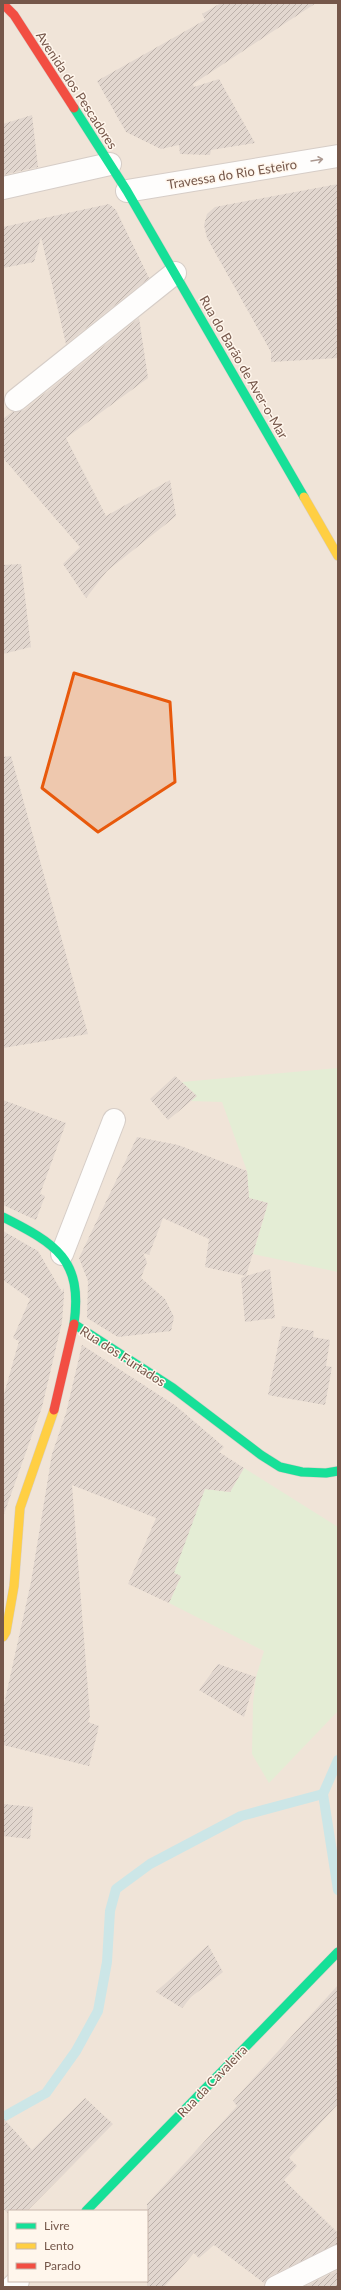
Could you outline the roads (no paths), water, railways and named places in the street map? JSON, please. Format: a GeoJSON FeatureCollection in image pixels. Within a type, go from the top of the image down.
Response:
{"type":"FeatureCollection","features":[{"type":"Feature","properties":{"kind":"street","name":"Avenida dos Pescadores"},"geometry":{"type":"LineString","coordinates":[[3,4],[14,16],[127,191]]}},
{"type":"Feature","properties":{"kind":"street","name":"Travessa do Rio Esteiro"},"geometry":{"type":"LineString","coordinates":[[127,191],[338,156]]}},
{"type":"Feature","properties":{"kind":"street"},"geometry":{"type":"LineString","coordinates":[[3,188],[110,164]]}},
{"type":"Feature","properties":{"kind":"street","name":"Rua do Barão de Aver-o-Mar"},"geometry":{"type":"LineString","coordinates":[[127,191],[338,556]]}},
{"type":"Feature","properties":{"kind":"street"},"geometry":{"type":"LineString","coordinates":[[16,400],[175,273]]}},
{"type":"Feature","properties":{"kind":"street"},"geometry":{"type":"LineString","coordinates":[[3,1217],[32,1232],[62,1254],[114,1120]]}},
{"type":"Feature","properties":{"kind":"street","name":"Rua dos Furtados"},"geometry":{"type":"LineString","coordinates":[[62,1254],[75,1278],[77,1298],[74,1324],[173,1388],[261,1455],[280,1467],[302,1472],[326,1473],[338,1471]]}},
{"type":"Feature","properties":{"kind":"street"},"geometry":{"type":"LineString","coordinates":[[3,1637],[6,1632],[14,1586],[20,1508],[54,1410],[74,1324]]}},
{"type":"Feature","properties":{"kind":"street","name":"Rua da Cavaleira"},"geometry":{"type":"LineString","coordinates":[[87,2210],[338,1952]]}},
{"type":"Feature","properties":{"kind":"street"},"geometry":{"type":"LineString","coordinates":[[276,2287],[338,2256]]}},
{"type":"Feature","properties":{"kind":"waterway"},"geometry":{"type":"LineString","coordinates":[[338,1760],[323,1794],[338,1890]]}},
{"type":"Feature","properties":{"kind":"waterway"},"geometry":{"type":"LineString","coordinates":[[3,2117],[46,2093],[76,2051],[98,2011],[107,1962],[110,1911],[116,1889],[150,1864],[241,1816],[323,1794]]}}]}
